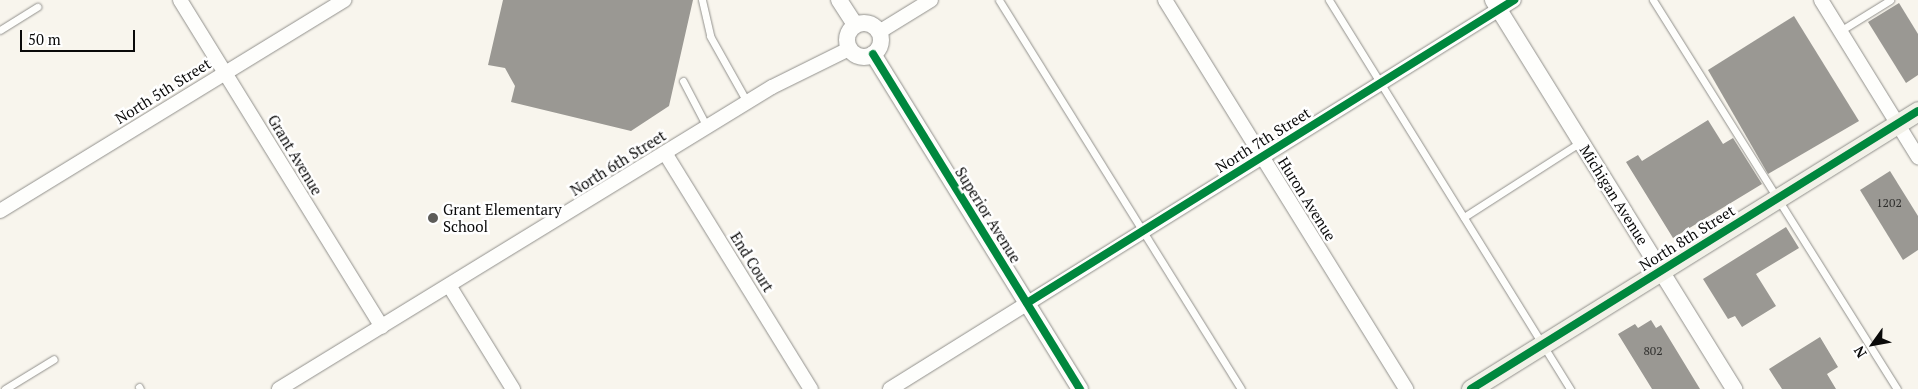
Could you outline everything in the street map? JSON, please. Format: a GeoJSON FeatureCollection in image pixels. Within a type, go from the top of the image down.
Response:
{"type":"FeatureCollection","features":[{"type":"Feature","properties":{"kind":"main road","name":"North 8th Street"},"geometry":{"type":"LineString","coordinates":[[1471,389],[1918,111]]}},
{"type":"Feature","properties":{"kind":"street","name":"Grant Avenue"},"geometry":{"type":"LineString","coordinates":[[180,0],[382,328]]}},
{"type":"Feature","properties":{"kind":"street","name":"North 5th Street"},"geometry":{"type":"LineString","coordinates":[[0,211],[344,0]]}},
{"type":"Feature","properties":{"kind":"street"},"geometry":{"type":"LineString","coordinates":[[839,0],[855,26]]}},
{"type":"Feature","properties":{"kind":"street"},"geometry":{"type":"LineString","coordinates":[[879,32],[931,0]]}},
{"type":"Feature","properties":{"kind":"street","name":"Huron Avenue"},"geometry":{"type":"LineString","coordinates":[[1165,0],[1406,389]]}},
{"type":"Feature","properties":{"kind":"street","name":"North 7th Street"},"geometry":{"type":"LineString","coordinates":[[890,389],[1381,83],[1496,5],[1514,0]]}},
{"type":"Feature","properties":{"kind":"street"},"geometry":{"type":"LineString","coordinates":[[1821,0],[1918,157]]}},
{"type":"Feature","properties":{"kind":"street","name":"Michigan Avenue"},"geometry":{"type":"LineString","coordinates":[[1496,5],[1734,389]]}},
{"type":"Feature","properties":{"kind":"street"},"geometry":{"type":"LineString","coordinates":[[871,24],[879,32],[881,42],[873,54],[857,56],[849,49],[848,33],[855,26],[871,24]]}},
{"type":"Feature","properties":{"kind":"street","name":"North 6th Street"},"geometry":{"type":"LineString","coordinates":[[279,389],[450,287],[747,102],[849,49]]}},
{"type":"Feature","properties":{"kind":"street","name":"Superior Avenue"},"geometry":{"type":"LineString","coordinates":[[873,54],[1080,389]]}},
{"type":"Feature","properties":{"kind":"street","name":"End Court"},"geometry":{"type":"LineString","coordinates":[[665,153],[811,389]]}},
{"type":"Feature","properties":{"kind":"street"},"geometry":{"type":"LineString","coordinates":[[450,287],[513,389]]}},
{"type":"Feature","properties":{"kind":"lane"},"geometry":{"type":"LineString","coordinates":[[702,0],[710,36],[747,102]]}},
{"type":"Feature","properties":{"kind":"lane"},"geometry":{"type":"LineString","coordinates":[[999,0],[1241,389]]}},
{"type":"Feature","properties":{"kind":"lane"},"geometry":{"type":"LineString","coordinates":[[1329,0],[1570,389]]}},
{"type":"Feature","properties":{"kind":"lane"},"geometry":{"type":"LineString","coordinates":[[1654,0],[1898,389]]}},
{"type":"Feature","properties":{"kind":"lane"},"geometry":{"type":"LineString","coordinates":[[1840,31],[1890,0]]}},
{"type":"Feature","properties":{"kind":"lane"},"geometry":{"type":"LineString","coordinates":[[0,30],[37,7]]}},
{"type":"Feature","properties":{"kind":"lane"},"geometry":{"type":"LineString","coordinates":[[684,81],[706,127]]}},
{"type":"Feature","properties":{"kind":"lane"},"geometry":{"type":"LineString","coordinates":[[1464,218],[1581,142]]}},
{"type":"Feature","properties":{"kind":"lane"},"geometry":{"type":"LineString","coordinates":[[5,389],[54,359]]}},
{"type":"Feature","properties":{"kind":"building"},"geometry":{"type":"Polygon","coordinates":[[[503,0],[693,0],[669,106],[631,131],[511,102],[515,86],[505,68],[488,65],[503,0]]]}},
{"type":"Feature","properties":{"kind":"building"},"geometry":{"type":"Polygon","coordinates":[[[1899,3],[1918,34],[1918,75],[1906,83],[1868,22],[1899,3]]]}},
{"type":"Feature","properties":{"kind":"building"},"geometry":{"type":"Polygon","coordinates":[[[1794,16],[1859,121],[1768,174],[1708,70],[1794,16]]]}},
{"type":"Feature","properties":{"kind":"building"},"geometry":{"type":"Polygon","coordinates":[[[1708,120],[1723,144],[1733,138],[1762,184],[1673,238],[1626,162],[1638,155],[1642,161],[1708,120]]]}},
{"type":"Feature","properties":{"kind":"building"},"geometry":{"type":"Polygon","coordinates":[[[1890,171],[1918,216],[1918,250],[1903,260],[1860,190],[1890,171]]]}},
{"type":"Feature","properties":{"kind":"building"},"geometry":{"type":"Polygon","coordinates":[[[1786,227],[1799,248],[1756,274],[1776,306],[1742,327],[1735,316],[1728,319],[1703,279],[1786,227]]]}},
{"type":"Feature","properties":{"kind":"building"},"geometry":{"type":"Polygon","coordinates":[[[1651,320],[1656,328],[1661,325],[1700,389],[1652,389],[1618,334],[1635,324],[1638,328],[1651,320]]]}},
{"type":"Feature","properties":{"kind":"building"},"geometry":{"type":"Polygon","coordinates":[[[1820,337],[1838,367],[1827,374],[1836,389],[1782,389],[1769,369],[1820,337]]]}},
{"type":"Feature","properties":{"kind":"cycle path"},"geometry":{"type":"LineString","coordinates":[[1027,303],[1514,0]]}},
{"type":"Feature","properties":{"kind":"cycle path"},"geometry":{"type":"LineString","coordinates":[[873,54],[1080,389]]}},
{"type":"Feature","properties":{"kind":"cycle path"},"geometry":{"type":"LineString","coordinates":[[1471,389],[1918,111]]}},
{"type":"Feature","properties":{"kind":"place","name":"Grant Elementary School"},"geometry":{"type":"Point","coordinates":[433,218]}}]}
